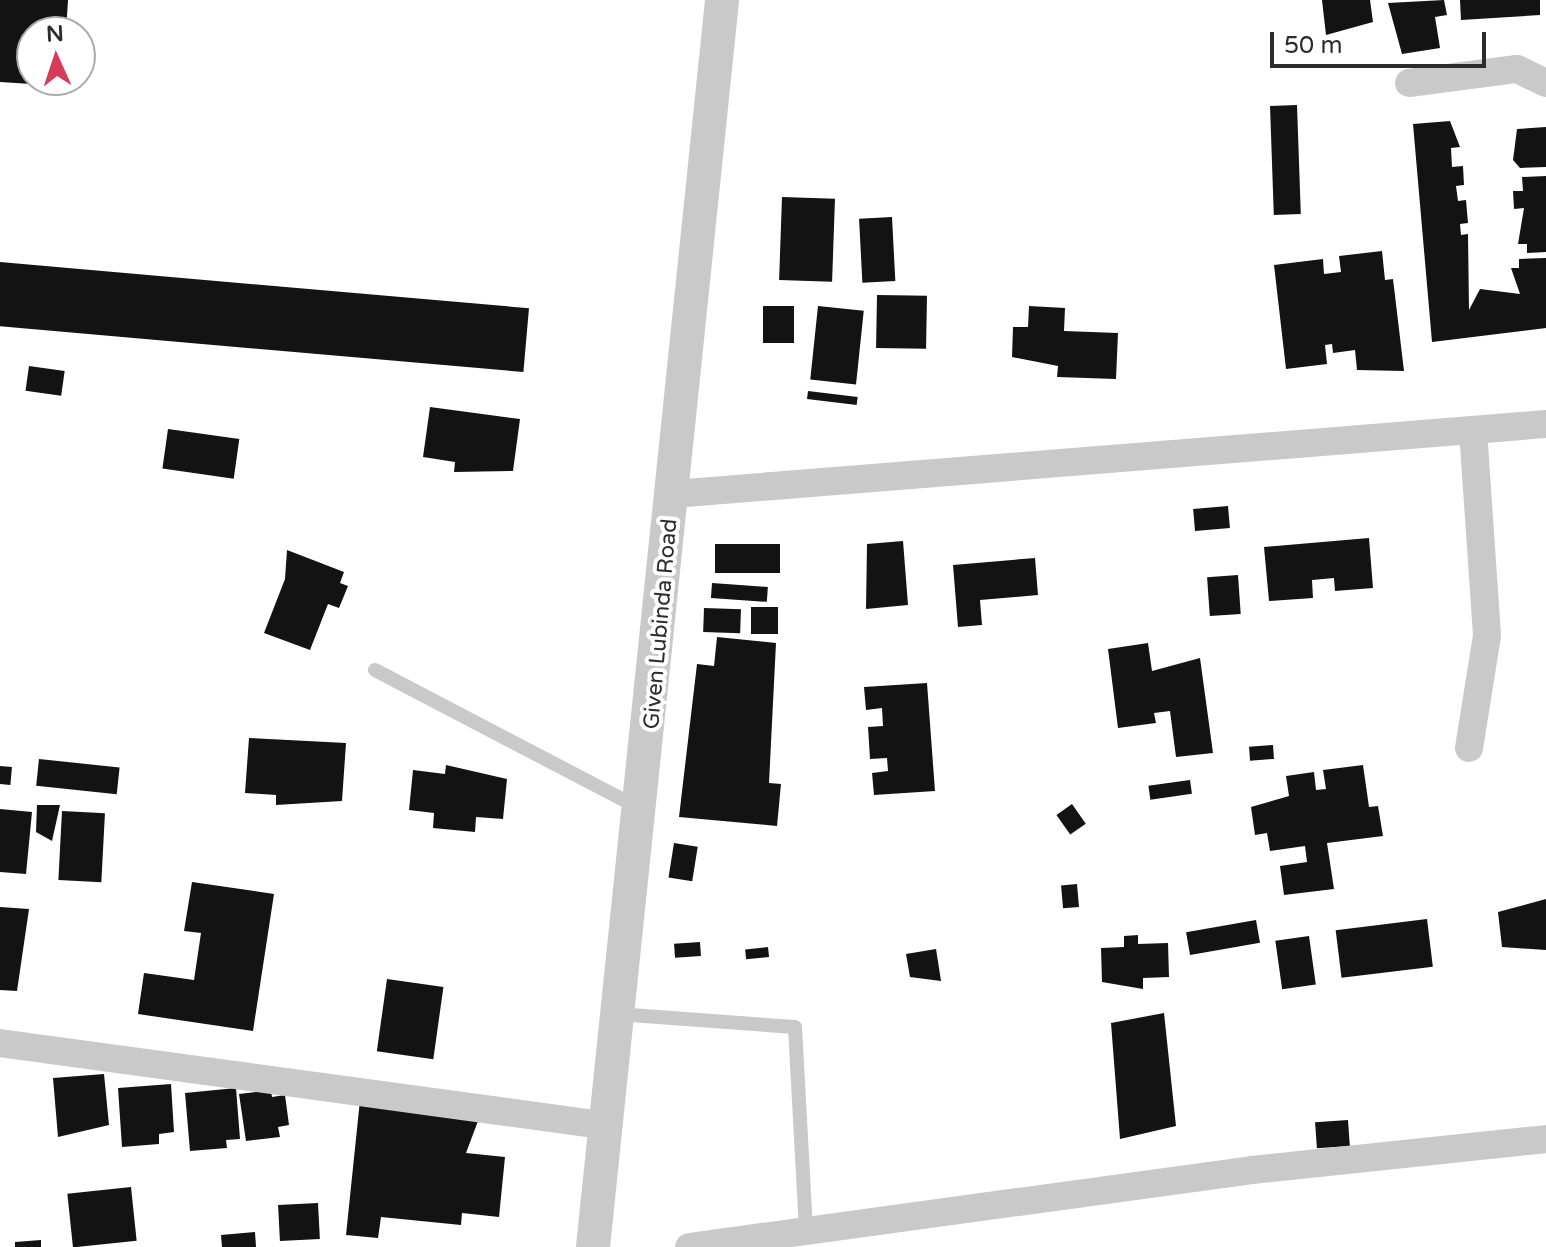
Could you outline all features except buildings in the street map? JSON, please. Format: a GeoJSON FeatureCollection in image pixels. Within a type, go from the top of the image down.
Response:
{"type":"FeatureCollection","features":[{"type":"Feature","properties":{"kind":"street","name":"Given Lubinda Road"},"geometry":{"type":"LineString","coordinates":[[593,1247],[602,1125],[643,810],[722,0]]}},
{"type":"Feature","properties":{"kind":"street"},"geometry":{"type":"LineString","coordinates":[[1409,83],[1517,69],[1546,83]]}},
{"type":"Feature","properties":{"kind":"street"},"geometry":{"type":"LineString","coordinates":[[673,494],[1546,424]]}},
{"type":"Feature","properties":{"kind":"street"},"geometry":{"type":"LineString","coordinates":[[1469,748],[1487,635],[1473,432]]}},
{"type":"Feature","properties":{"kind":"street"},"geometry":{"type":"LineString","coordinates":[[0,1043],[602,1125]]}},
{"type":"Feature","properties":{"kind":"street"},"geometry":{"type":"LineString","coordinates":[[689,1247],[1252,1170],[1546,1139]]}},
{"type":"Feature","properties":{"kind":"lane"},"geometry":{"type":"LineString","coordinates":[[375,670],[643,810]]}},
{"type":"Feature","properties":{"kind":"lane"},"geometry":{"type":"LineString","coordinates":[[616,1014],[795,1027],[806,1232]]}}]}
